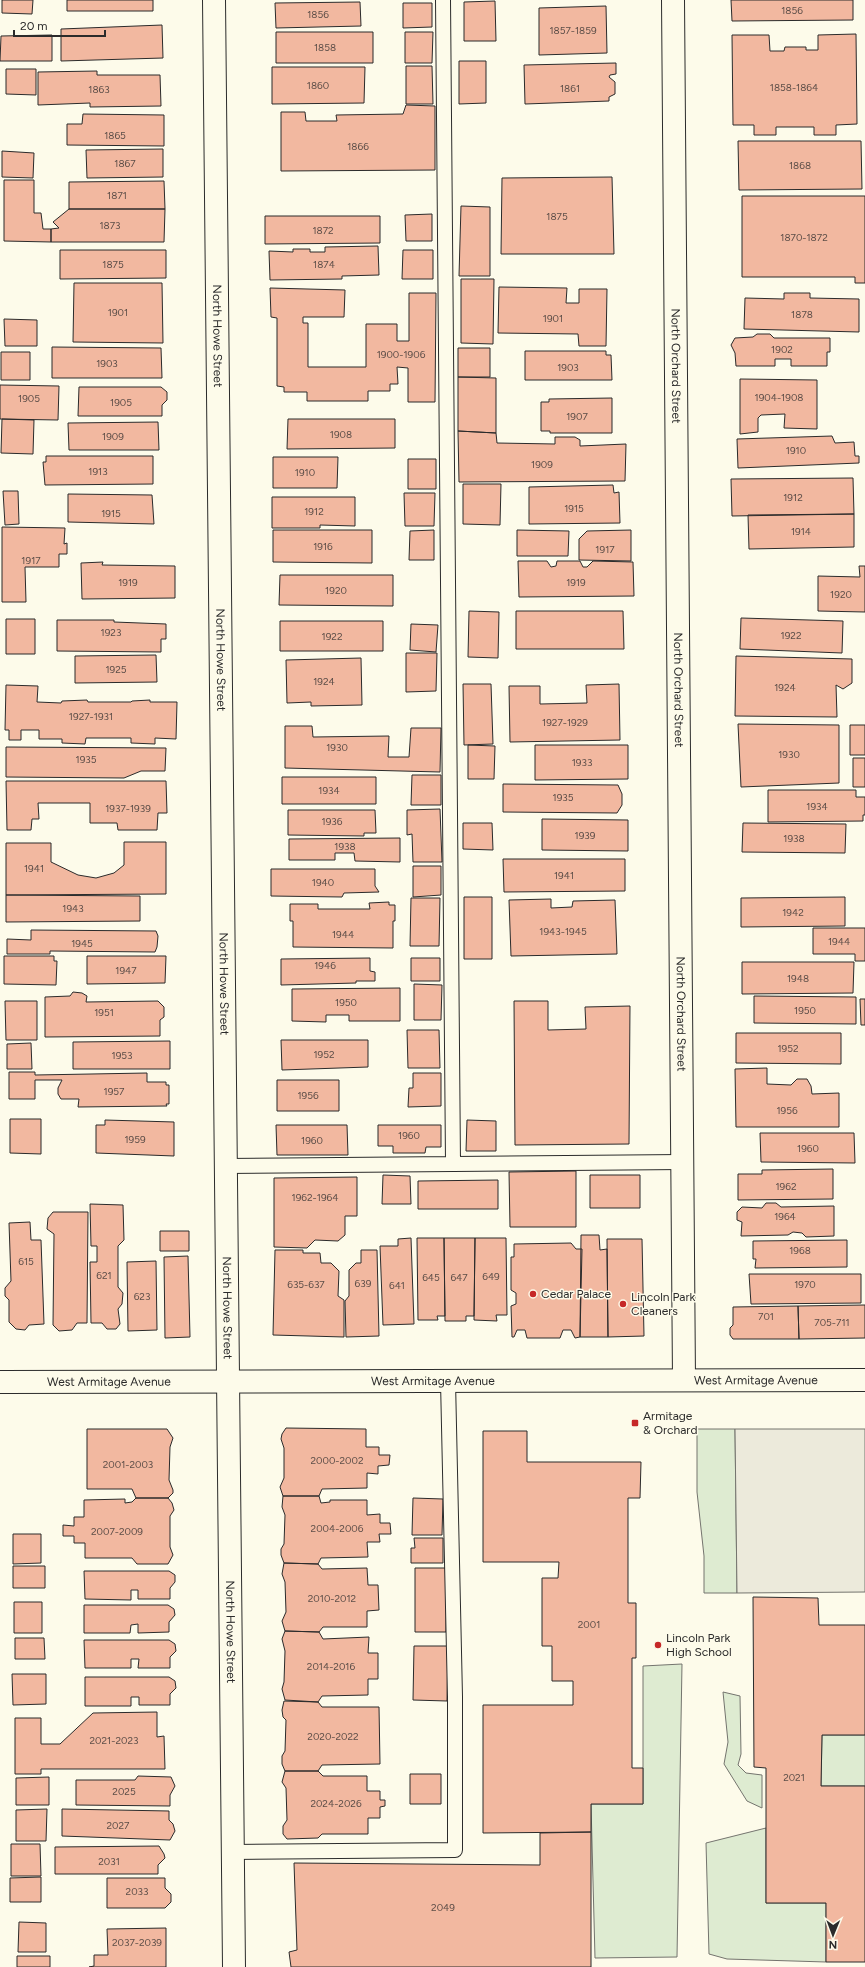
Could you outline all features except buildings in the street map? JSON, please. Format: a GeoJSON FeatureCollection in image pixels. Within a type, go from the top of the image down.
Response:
{"type":"FeatureCollection","features":[{"type":"Feature","properties":{"kind":"street","name":"North Howe Street"},"geometry":{"type":"LineString","coordinates":[[214,0],[234,1967]]}},
{"type":"Feature","properties":{"kind":"street","name":"North Orchard Street"},"geometry":{"type":"LineString","coordinates":[[674,0],[684,1380]]}},
{"type":"Feature","properties":{"kind":"street","name":"West Armitage Avenue"},"geometry":{"type":"LineString","coordinates":[[0,1382],[865,1380]]}},
{"type":"Feature","properties":{"kind":"lane"},"geometry":{"type":"LineString","coordinates":[[443,0],[453,1163]]}},
{"type":"Feature","properties":{"kind":"lane"},"geometry":{"type":"LineString","coordinates":[[225,1166],[683,1162]]}},
{"type":"Feature","properties":{"kind":"lane"},"geometry":{"type":"LineString","coordinates":[[232,1852],[455,1850],[455,1697],[448,1381]]}},
{"type":"Feature","properties":{"kind":"green space"},"geometry":{"type":"Polygon","coordinates":[[[697,1429],[735,1429],[737,1593],[704,1593],[704,1556],[697,1492],[697,1429]]]}},
{"type":"Feature","properties":{"kind":"green space"},"geometry":{"type":"Polygon","coordinates":[[[682,1664],[677,1957],[595,1958],[591,1804],[643,1804],[643,1666],[682,1664]]]}},
{"type":"Feature","properties":{"kind":"green space"},"geometry":{"type":"Polygon","coordinates":[[[723,1692],[740,1696],[741,1754],[738,1765],[746,1773],[762,1775],[762,1808],[747,1801],[724,1764],[728,1742],[723,1692]]]}},
{"type":"Feature","properties":{"kind":"green space"},"geometry":{"type":"Polygon","coordinates":[[[822,1735],[865,1735],[865,1786],[821,1786],[822,1735]]]}},
{"type":"Feature","properties":{"kind":"green space"},"geometry":{"type":"Polygon","coordinates":[[[766,1828],[766,1903],[826,1903],[826,1962],[727,1959],[709,1954],[706,1843],[766,1828]]]}},
{"type":"Feature","properties":{"kind":"shaded area"},"geometry":{"type":"Polygon","coordinates":[[[735,1429],[865,1429],[865,1592],[737,1593],[735,1429]]]}},
{"type":"Feature","properties":{"kind":"place","name":"Cedar Palace"},"geometry":{"type":"Point","coordinates":[533,1294]}},
{"type":"Feature","properties":{"kind":"place","name":"Lincoln Park Cleaners"},"geometry":{"type":"Point","coordinates":[623,1304]}},
{"type":"Feature","properties":{"kind":"place","name":"Armitage & Orchard"},"geometry":{"type":"Point","coordinates":[635,1423]}},
{"type":"Feature","properties":{"kind":"place","name":"Lincoln Park High School"},"geometry":{"type":"Point","coordinates":[658,1645]}}]}
